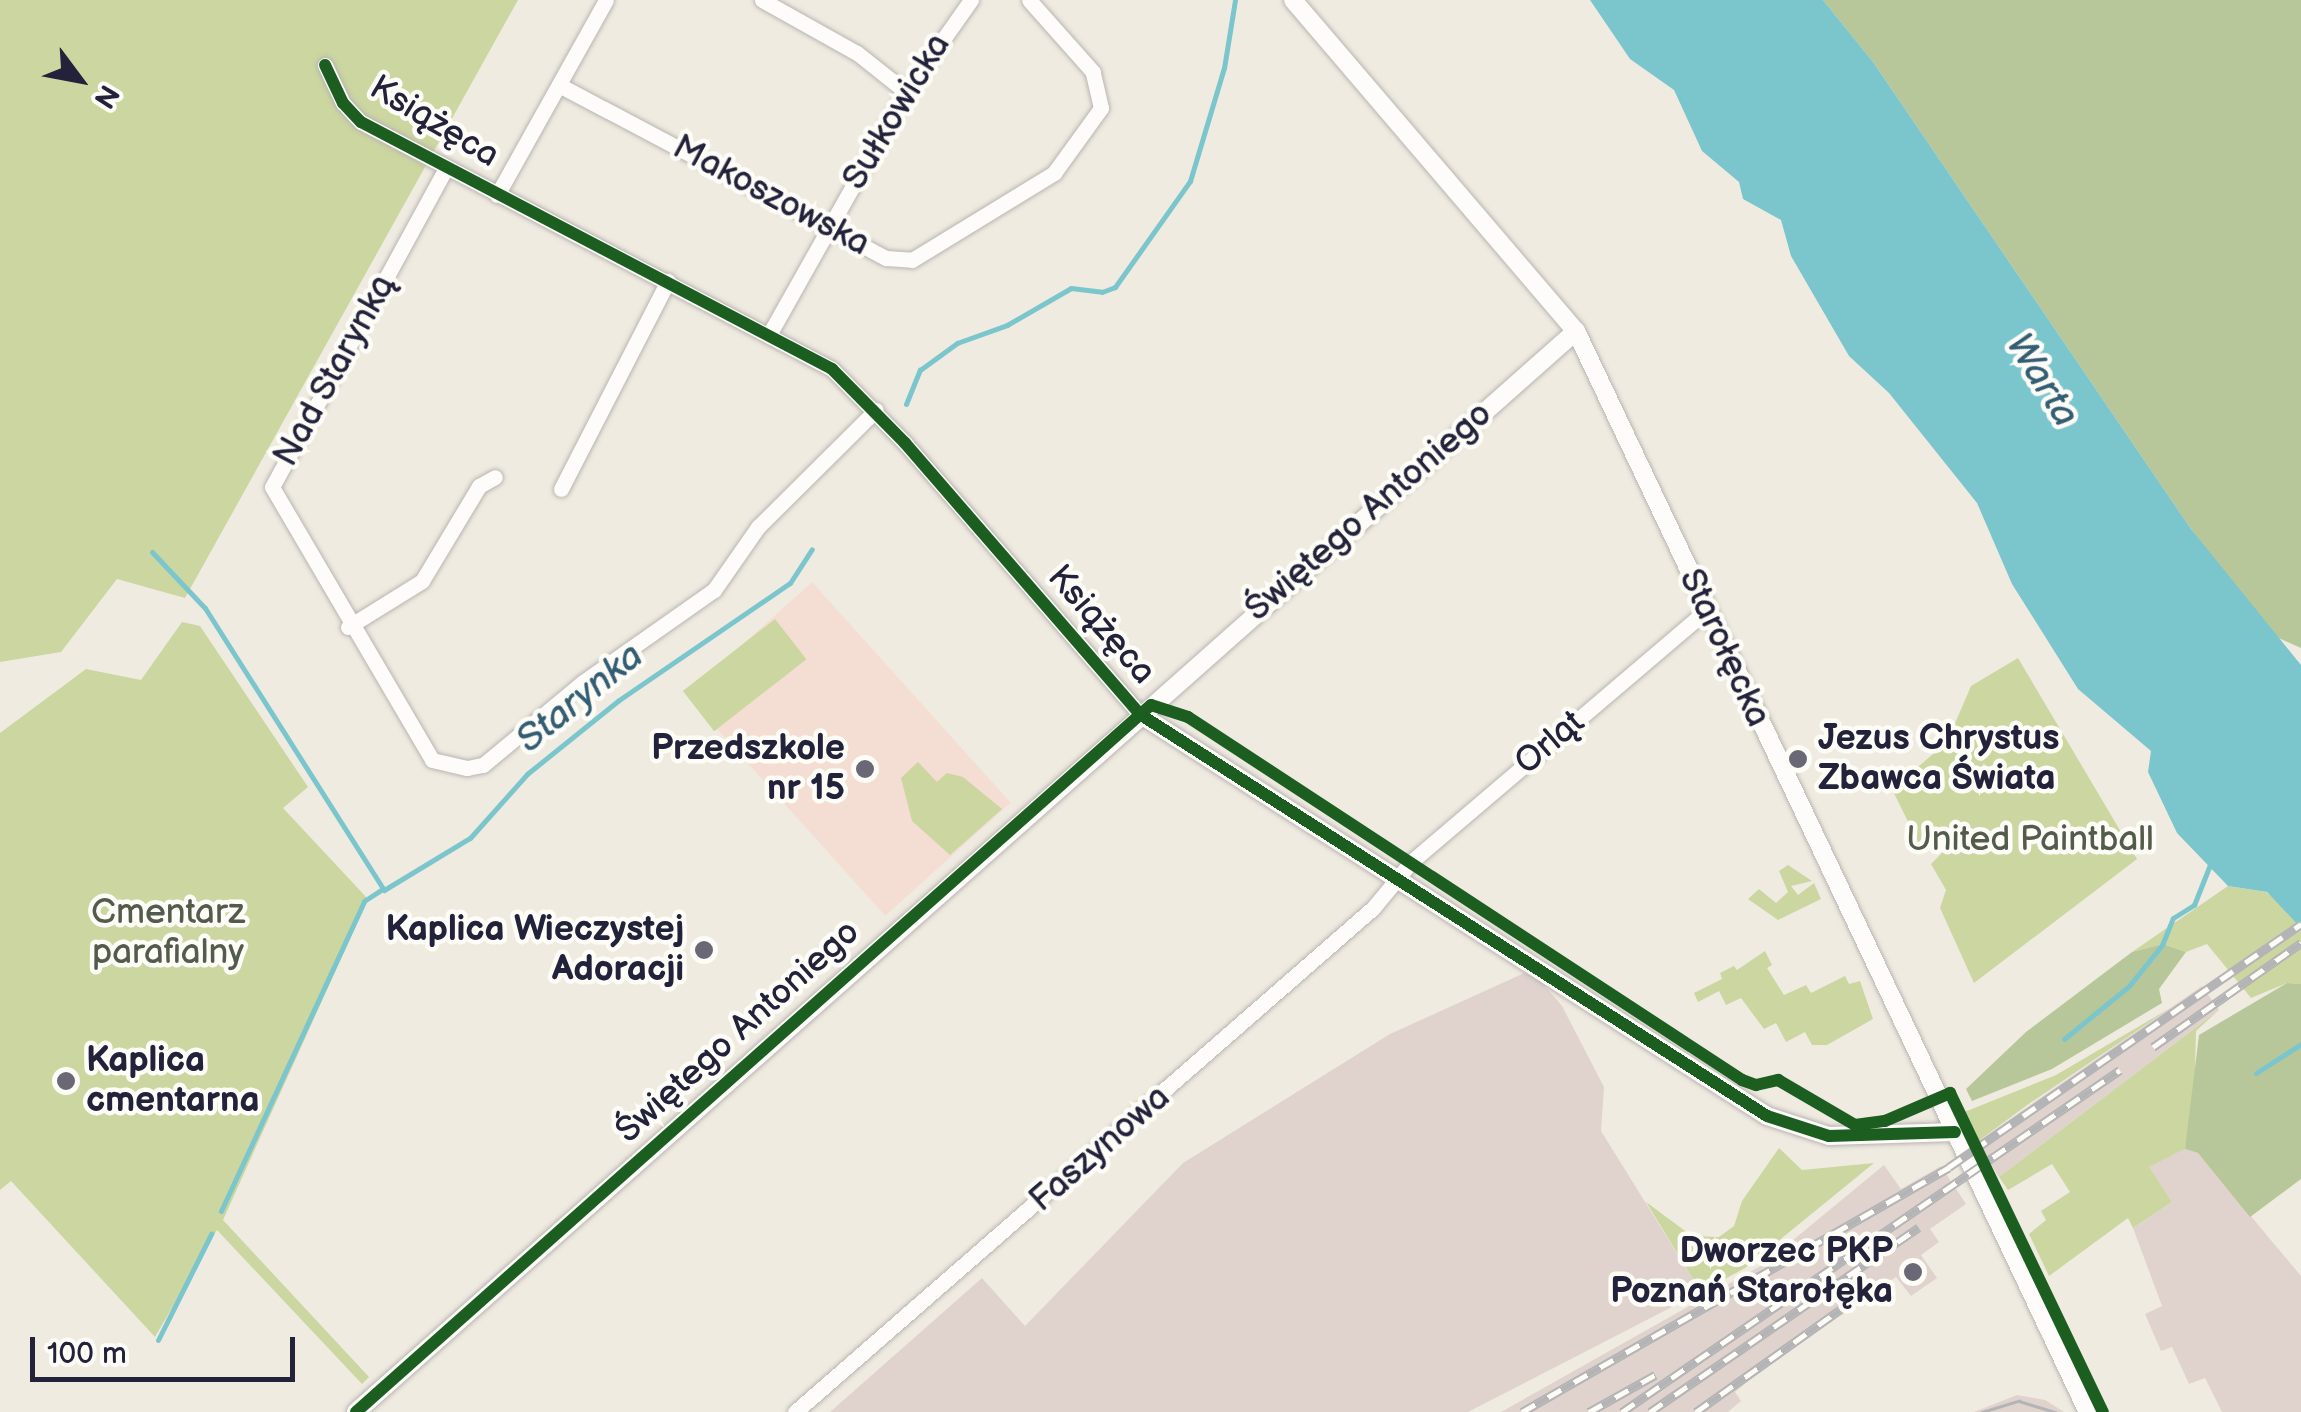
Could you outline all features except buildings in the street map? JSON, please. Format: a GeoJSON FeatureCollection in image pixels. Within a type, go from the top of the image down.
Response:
{"type":"FeatureCollection","features":[{"type":"Feature","properties":{"kind":"street"},"geometry":{"type":"LineString","coordinates":[[496,195],[606,0]]}},
{"type":"Feature","properties":{"kind":"street"},"geometry":{"type":"LineString","coordinates":[[762,0],[857,53],[906,92]]}},
{"type":"Feature","properties":{"kind":"street","name":"Sułkowicka"},"geometry":{"type":"LineString","coordinates":[[770,332],[906,92],[971,0]]}},
{"type":"Feature","properties":{"kind":"street","name":"Makoszowska"},"geometry":{"type":"LineString","coordinates":[[559,84],[886,258],[912,260],[1064,163],[1103,97],[1093,72],[1030,0]]}},
{"type":"Feature","properties":{"kind":"street","name":"Starołęcka"},"geometry":{"type":"LineString","coordinates":[[1293,0],[1576,330],[2088,1412]]}},
{"type":"Feature","properties":{"kind":"street","name":"Książęca"},"geometry":{"type":"LineString","coordinates":[[325,65],[343,103],[362,122],[496,195],[770,332],[832,369],[876,410],[1146,710],[1396,879],[1781,1122],[1829,1136],[1955,1132]]}},
{"type":"Feature","properties":{"kind":"street","name":"Nad Starynką"},"geometry":{"type":"LineString","coordinates":[[446,168],[272,487],[348,627],[427,756],[479,767],[583,682],[714,590],[758,527],[876,410]]}},
{"type":"Feature","properties":{"kind":"street"},"geometry":{"type":"LineString","coordinates":[[561,489],[668,281]]}},
{"type":"Feature","properties":{"kind":"street","name":"Świętego Antoniego"},"geometry":{"type":"LineString","coordinates":[[356,1412],[1576,330]]}},
{"type":"Feature","properties":{"kind":"street"},"geometry":{"type":"LineString","coordinates":[[348,627],[422,580],[479,486],[494,477]]}},
{"type":"Feature","properties":{"kind":"street","name":"Orląt"},"geometry":{"type":"LineString","coordinates":[[1396,879],[1707,610]]}},
{"type":"Feature","properties":{"kind":"street","name":"Faszynowa"},"geometry":{"type":"LineString","coordinates":[[795,1412],[1172,1088],[1373,908],[1396,879]]}},
{"type":"Feature","properties":{"kind":"shaded area","name":"Przedszkole nr 15"},"geometry":{"type":"Polygon","coordinates":[[[812,582],[1011,803],[885,916],[686,695],[812,582]]]}},
{"type":"Feature","properties":{"kind":"shaded area"},"geometry":{"type":"Polygon","coordinates":[[[1531,970],[1562,1006],[1604,1087],[1601,1131],[1701,1292],[1468,1412],[830,1412],[982,1278],[1025,1326],[1183,1163],[1390,1034],[1531,970]]]}},
{"type":"Feature","properties":{"kind":"shaded area"},"geometry":{"type":"Polygon","coordinates":[[[2202,986],[2219,1010],[1999,1177],[1977,1142],[2202,986]]]}},
{"type":"Feature","properties":{"kind":"shaded area"},"geometry":{"type":"Polygon","coordinates":[[[2185,1149],[2198,1153],[2301,1276],[2301,1412],[2222,1412],[2205,1378],[2189,1384],[2172,1347],[2161,1351],[2145,1314],[2162,1306],[2133,1228],[2172,1202],[2148,1167],[2185,1149]]]}},
{"type":"Feature","properties":{"kind":"shaded area"},"geometry":{"type":"Polygon","coordinates":[[[1884,1165],[1901,1189],[1941,1166],[1966,1204],[1930,1229],[1939,1242],[1921,1255],[1937,1278],[1911,1296],[1896,1277],[1777,1358],[1735,1392],[1741,1401],[1728,1412],[1501,1412],[1764,1264],[1884,1165]]]}},
{"type":"Feature","properties":{"kind":"shaded area"},"geometry":{"type":"Polygon","coordinates":[[[2017,1395],[2045,1400],[2064,1412],[1974,1412],[2017,1395]]]}},
{"type":"Feature","properties":{"kind":"green space"},"geometry":{"type":"Polygon","coordinates":[[[0,0],[518,0],[185,598],[117,579],[61,652],[0,662],[0,0]]]}},
{"type":"Feature","properties":{"kind":"green space"},"geometry":{"type":"Polygon","coordinates":[[[1823,0],[2301,0],[2301,648],[2272,635],[2191,529],[1873,62],[1823,0]]]}},
{"type":"Feature","properties":{"kind":"green space"},"geometry":{"type":"Polygon","coordinates":[[[775,619],[806,659],[714,731],[683,691],[775,619]]]}},
{"type":"Feature","properties":{"kind":"green space","name":"Cmentarz parafialny"},"geometry":{"type":"Polygon","coordinates":[[[182,622],[200,626],[308,787],[283,808],[368,899],[223,1220],[369,1377],[362,1384],[217,1230],[155,1337],[11,1181],[0,1190],[0,733],[86,669],[141,680],[182,622]]]}},
{"type":"Feature","properties":{"kind":"green space","name":"United Paintball"},"geometry":{"type":"Polygon","coordinates":[[[2018,658],[2137,859],[1974,983],[1940,908],[1946,890],[1931,864],[1950,845],[1941,828],[1918,842],[1889,783],[1905,778],[1947,742],[1971,686],[2018,658]]]}},
{"type":"Feature","properties":{"kind":"green space"},"geometry":{"type":"Polygon","coordinates":[[[918,762],[937,782],[947,773],[963,777],[1002,809],[950,855],[912,821],[901,778],[918,762]]]}},
{"type":"Feature","properties":{"kind":"green space"},"geometry":{"type":"Polygon","coordinates":[[[1788,865],[1812,881],[1791,886],[1798,895],[1814,883],[1821,899],[1778,920],[1748,899],[1759,889],[1776,903],[1788,892],[1779,871],[1788,865]]]}},
{"type":"Feature","properties":{"kind":"green space"},"geometry":{"type":"Polygon","coordinates":[[[2228,886],[2266,892],[2288,910],[2301,928],[2301,984],[2287,983],[2251,998],[2207,944],[2186,952],[2163,944],[2132,952],[2228,886]]]}},
{"type":"Feature","properties":{"kind":"green space"},"geometry":{"type":"Polygon","coordinates":[[[2163,944],[2186,952],[2159,989],[2162,1003],[2052,1069],[1972,1101],[1966,1089],[2026,1032],[2132,952],[2163,944]]]}},
{"type":"Feature","properties":{"kind":"green space"},"geometry":{"type":"Polygon","coordinates":[[[1765,951],[1772,965],[1767,968],[1784,995],[1806,985],[1811,993],[1845,976],[1849,984],[1860,981],[1873,1019],[1827,1045],[1812,1045],[1805,1032],[1786,1042],[1776,1023],[1764,1029],[1741,998],[1726,1005],[1719,991],[1698,1002],[1694,993],[1722,979],[1720,973],[1734,966],[1737,970],[1765,951]]]}},
{"type":"Feature","properties":{"kind":"green space"},"geometry":{"type":"Polygon","coordinates":[[[2287,983],[2301,984],[2301,1179],[2250,1217],[2198,1153],[2185,1149],[2199,1035],[2287,983]]]}},
{"type":"Feature","properties":{"kind":"green space"},"geometry":{"type":"Polygon","coordinates":[[[2172,1007],[1977,1142],[1962,1113],[2056,1075],[2172,1007]]]}},
{"type":"Feature","properties":{"kind":"green space"},"geometry":{"type":"Polygon","coordinates":[[[2219,1010],[2196,1031],[2194,1108],[2185,1149],[2149,1167],[2172,1202],[2133,1228],[2128,1218],[2049,1276],[2029,1234],[2046,1220],[2041,1211],[2070,1192],[2052,1164],[2008,1190],[1999,1177],[2219,1010]]]}},
{"type":"Feature","properties":{"kind":"green space"},"geometry":{"type":"Polygon","coordinates":[[[1779,1148],[1802,1170],[1874,1163],[1745,1268],[1701,1292],[1646,1202],[1692,1236],[1719,1237],[1734,1226],[1742,1201],[1779,1148]]]}},
{"type":"Feature","properties":{"kind":"water","name":"Warta"},"geometry":{"type":"Polygon","coordinates":[[[1590,0],[1823,0],[1873,62],[2191,529],[2301,665],[2301,928],[2267,892],[2228,886],[2177,833],[2148,772],[2151,751],[2078,689],[2012,584],[1977,503],[1889,393],[1849,356],[1791,256],[1781,220],[1743,199],[1739,182],[1702,151],[1674,90],[1630,59],[1590,0]]]}},
{"type":"Feature","properties":{"kind":"waterway","name":"Starynka"},"geometry":{"type":"LineString","coordinates":[[906,404],[920,370],[957,343],[1007,325],[1071,288],[1102,292],[1115,287],[1190,181],[1224,68],[1235,0]]}},
{"type":"Feature","properties":{"kind":"waterway","name":"Starynka"},"geometry":{"type":"LineString","coordinates":[[152,552],[205,608],[384,890],[470,838],[527,774],[619,700],[790,583],[812,549]]}},
{"type":"Feature","properties":{"kind":"waterway"},"geometry":{"type":"LineString","coordinates":[[2064,1039],[2129,986],[2162,945],[2173,918],[2194,905],[2211,862]]}},
{"type":"Feature","properties":{"kind":"waterway","name":"Starynka"},"geometry":{"type":"LineString","coordinates":[[221,1211],[364,901],[381,890]]}},
{"type":"Feature","properties":{"kind":"waterway"},"geometry":{"type":"LineString","coordinates":[[2256,1073],[2301,1044]]}},
{"type":"Feature","properties":{"kind":"waterway","name":"Starynka"},"geometry":{"type":"LineString","coordinates":[[158,1340],[211,1234]]}},
{"type":"Feature","properties":{"kind":"tram line"},"geometry":{"type":"LineString","coordinates":[[1982,1412],[2019,1401],[2055,1412]]}},
{"type":"Feature","properties":{"kind":"railway"},"geometry":{"type":"LineString","coordinates":[[1522,1412],[1949,1167],[2301,924]]}},
{"type":"Feature","properties":{"kind":"railway"},"geometry":{"type":"LineString","coordinates":[[2153,1047],[2301,943]]}},
{"type":"Feature","properties":{"kind":"railway"},"geometry":{"type":"LineString","coordinates":[[1622,1412],[2120,1070]]}},
{"type":"Feature","properties":{"kind":"railway"},"geometry":{"type":"LineString","coordinates":[[1650,1412],[1919,1227]]}},
{"type":"Feature","properties":{"kind":"railway"},"geometry":{"type":"LineString","coordinates":[[1696,1412],[1862,1294]]}},
{"type":"Feature","properties":{"kind":"railway"},"geometry":{"type":"LineString","coordinates":[[1589,1412],[1655,1375]]}},
{"type":"Feature","properties":{"kind":"cycle path"},"geometry":{"type":"LineString","coordinates":[[325,65],[343,103],[361,122],[832,369],[905,443],[1141,715],[1767,1116],[1829,1136],[1955,1132]]}},
{"type":"Feature","properties":{"kind":"cycle path"},"geometry":{"type":"LineString","coordinates":[[356,1412],[1151,705],[1188,717],[1742,1080],[1756,1085],[1778,1080],[1855,1125],[1885,1121],[1950,1093],[2103,1412]]}},
{"type":"Feature","properties":{"kind":"place","name":"Jezus Chrystus Zbawca Świata"},"geometry":{"type":"Point","coordinates":[1798,759]}},
{"type":"Feature","properties":{"kind":"place","name":"Przedszkole nr 15"},"geometry":{"type":"Point","coordinates":[865,769]}},
{"type":"Feature","properties":{"kind":"place","name":"Kaplica Wieczystej Adoracji"},"geometry":{"type":"Point","coordinates":[704,950]}},
{"type":"Feature","properties":{"kind":"place","name":"Kaplica cmentarna"},"geometry":{"type":"Point","coordinates":[66,1081]}},
{"type":"Feature","properties":{"kind":"place","name":"Dworzec PKP Poznań Starołęka"},"geometry":{"type":"Point","coordinates":[1913,1272]}}]}
